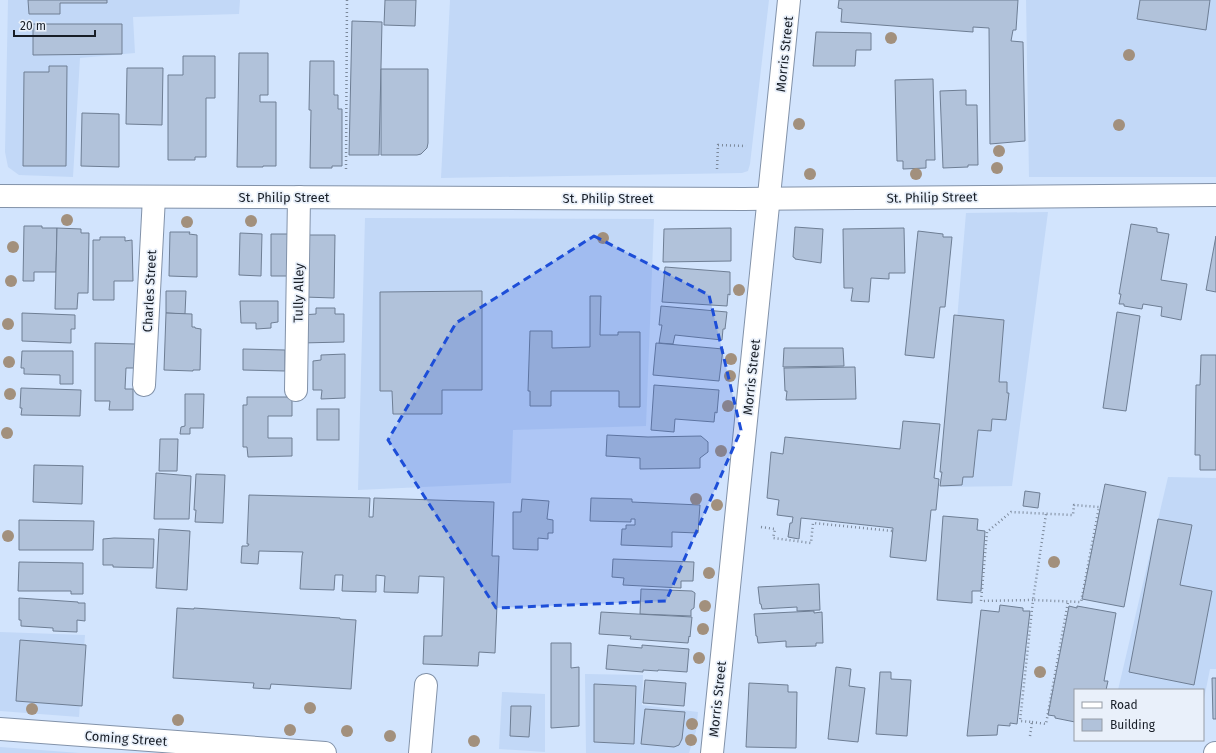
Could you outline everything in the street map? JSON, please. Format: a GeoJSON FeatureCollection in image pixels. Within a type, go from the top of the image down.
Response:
{"type":"FeatureCollection","features":[{"type":"Feature","properties":{"kind":"street","name":"Morris Street"},"geometry":{"type":"LineString","coordinates":[[712,753],[789,0]]}},
{"type":"Feature","properties":{"kind":"street","name":"St. Philip Street"},"geometry":{"type":"LineString","coordinates":[[0,196],[769,199],[1216,195]]}},
{"type":"Feature","properties":{"kind":"street","name":"Charles Street"},"geometry":{"type":"LineString","coordinates":[[144,384],[154,197]]}},
{"type":"Feature","properties":{"kind":"street","name":"Tully Alley"},"geometry":{"type":"LineString","coordinates":[[296,390],[299,197]]}},
{"type":"Feature","properties":{"kind":"street"},"geometry":{"type":"LineString","coordinates":[[420,753],[426,685]]}},
{"type":"Feature","properties":{"kind":"street","name":"Coming Street"},"geometry":{"type":"LineString","coordinates":[[0,729],[325,753]]}},
{"type":"Feature","properties":{"kind":"path"},"geometry":{"type":"LineString","coordinates":[[346,169],[347,0]]}},
{"type":"Feature","properties":{"kind":"path"},"geometry":{"type":"LineString","coordinates":[[717,169],[718,145],[746,146]]}},
{"type":"Feature","properties":{"kind":"path"},"geometry":{"type":"LineString","coordinates":[[1074,505],[1099,506],[1081,602],[1033,600],[981,601],[987,532],[1011,512],[1073,515],[1074,505]]}},
{"type":"Feature","properties":{"kind":"path"},"geometry":{"type":"LineString","coordinates":[[1046,514],[1033,600],[1020,721],[1046,724],[1068,602]]}},
{"type":"Feature","properties":{"kind":"path"},"geometry":{"type":"LineString","coordinates":[[760,527],[775,529],[773,538],[793,539],[811,543],[813,523],[893,531]]}},
{"type":"Feature","properties":{"kind":"path"},"geometry":{"type":"LineString","coordinates":[[1030,736],[1032,722]]}},
{"type":"Feature","properties":{"kind":"highlighted area"},"geometry":{"type":"Polygon","coordinates":[[[594,236],[709,295],[741,430],[666,601],[496,608],[388,440],[456,323],[594,236]]]}},
{"type":"Feature","properties":{"kind":"shaded area"},"geometry":{"type":"Polygon","coordinates":[[[8,0],[240,0],[239,14],[133,17],[135,53],[80,58],[73,177],[19,175],[8,167],[5,152],[8,0]]]}},
{"type":"Feature","properties":{"kind":"shaded area"},"geometry":{"type":"Polygon","coordinates":[[[450,0],[769,0],[748,171],[742,173],[441,178],[450,0]]]}},
{"type":"Feature","properties":{"kind":"shaded area"},"geometry":{"type":"Polygon","coordinates":[[[1026,0],[1216,0],[1216,177],[1029,177],[1026,0]]]}},
{"type":"Feature","properties":{"kind":"shaded area"},"geometry":{"type":"Polygon","coordinates":[[[1048,212],[1012,486],[943,487],[966,213],[1048,212]]]}},
{"type":"Feature","properties":{"kind":"shaded area"},"geometry":{"type":"Polygon","coordinates":[[[365,218],[654,219],[646,426],[513,430],[511,483],[358,490],[365,218]]]}},
{"type":"Feature","properties":{"kind":"shaded area"},"geometry":{"type":"Polygon","coordinates":[[[1168,477],[1216,478],[1216,669],[1210,669],[1204,699],[1204,689],[1118,689],[1168,477]]]}},
{"type":"Feature","properties":{"kind":"shaded area"},"geometry":{"type":"Polygon","coordinates":[[[0,632],[85,635],[79,717],[0,711],[0,632]]]}},
{"type":"Feature","properties":{"kind":"shaded area"},"geometry":{"type":"Polygon","coordinates":[[[585,674],[643,675],[642,705],[698,712],[696,731],[689,753],[586,753],[585,674]]]}},
{"type":"Feature","properties":{"kind":"shaded area"},"geometry":{"type":"Polygon","coordinates":[[[502,692],[545,694],[545,752],[499,749],[502,692]]]}},
{"type":"Feature","properties":{"kind":"shaded area"},"geometry":{"type":"Polygon","coordinates":[[[0,747],[80,753],[0,753],[0,747]]]}},
{"type":"Feature","properties":{"kind":"building"},"geometry":{"type":"Polygon","coordinates":[[[28,0],[107,0],[107,3],[60,3],[60,14],[29,14],[28,0]]]}},
{"type":"Feature","properties":{"kind":"building"},"geometry":{"type":"Polygon","coordinates":[[[385,0],[416,0],[415,26],[384,25],[385,0]]]}},
{"type":"Feature","properties":{"kind":"building"},"geometry":{"type":"Polygon","coordinates":[[[839,0],[1018,0],[1016,30],[1013,30],[1011,41],[1023,42],[1025,141],[990,144],[989,28],[973,27],[973,32],[841,22],[842,9],[838,8],[839,0]]]}},
{"type":"Feature","properties":{"kind":"building"},"geometry":{"type":"Polygon","coordinates":[[[1140,0],[1210,0],[1206,30],[1137,19],[1140,0]]]}},
{"type":"Feature","properties":{"kind":"building"},"geometry":{"type":"Polygon","coordinates":[[[352,21],[382,22],[379,155],[349,155],[352,21]]]}},
{"type":"Feature","properties":{"kind":"building"},"geometry":{"type":"Polygon","coordinates":[[[33,24],[122,24],[122,54],[33,55],[33,24]]]}},
{"type":"Feature","properties":{"kind":"building"},"geometry":{"type":"Polygon","coordinates":[[[816,32],[871,33],[871,50],[856,50],[855,66],[813,66],[816,32]]]}},
{"type":"Feature","properties":{"kind":"building"},"geometry":{"type":"Polygon","coordinates":[[[239,53],[268,53],[268,95],[260,95],[260,102],[276,102],[276,166],[237,167],[239,53]]]}},
{"type":"Feature","properties":{"kind":"building"},"geometry":{"type":"Polygon","coordinates":[[[183,56],[215,56],[215,98],[206,98],[206,157],[195,157],[195,160],[168,160],[168,75],[183,75],[183,56]]]}},
{"type":"Feature","properties":{"kind":"building"},"geometry":{"type":"Polygon","coordinates":[[[310,61],[334,61],[334,95],[338,95],[338,109],[342,109],[342,166],[332,166],[332,168],[310,168],[310,61]]]}},
{"type":"Feature","properties":{"kind":"building"},"geometry":{"type":"Polygon","coordinates":[[[49,66],[67,66],[66,166],[23,166],[24,72],[49,72],[49,66]]]}},
{"type":"Feature","properties":{"kind":"building"},"geometry":{"type":"Polygon","coordinates":[[[127,68],[163,68],[162,125],[126,124],[127,68]]]}},
{"type":"Feature","properties":{"kind":"building"},"geometry":{"type":"Polygon","coordinates":[[[381,69],[428,69],[428,143],[427,148],[421,154],[381,155],[381,69]]]}},
{"type":"Feature","properties":{"kind":"building"},"geometry":{"type":"Polygon","coordinates":[[[933,79],[935,160],[926,160],[926,168],[903,169],[903,161],[897,161],[895,80],[933,79]]]}},
{"type":"Feature","properties":{"kind":"building"},"geometry":{"type":"Polygon","coordinates":[[[966,90],[966,105],[977,105],[978,165],[943,168],[940,91],[966,90]]]}},
{"type":"Feature","properties":{"kind":"building"},"geometry":{"type":"Polygon","coordinates":[[[82,113],[119,114],[119,167],[81,166],[82,113]]]}},
{"type":"Feature","properties":{"kind":"building"},"geometry":{"type":"Polygon","coordinates":[[[1131,224],[1157,228],[1157,232],[1169,234],[1161,280],[1187,284],[1181,320],[1161,316],[1162,307],[1143,304],[1142,309],[1119,304],[1121,294],[1119,294],[1131,224]]]}},
{"type":"Feature","properties":{"kind":"building"},"geometry":{"type":"Polygon","coordinates":[[[24,226],[57,228],[56,272],[34,272],[34,281],[23,281],[24,226]]]}},
{"type":"Feature","properties":{"kind":"building"},"geometry":{"type":"Polygon","coordinates":[[[795,227],[823,229],[821,263],[795,259],[793,257],[795,227]]]}},
{"type":"Feature","properties":{"kind":"building"},"geometry":{"type":"Polygon","coordinates":[[[57,228],[81,229],[81,233],[89,233],[88,293],[78,293],[77,309],[55,309],[57,228]]]}},
{"type":"Feature","properties":{"kind":"building"},"geometry":{"type":"Polygon","coordinates":[[[731,228],[731,261],[663,262],[664,229],[731,228]]]}},
{"type":"Feature","properties":{"kind":"building"},"geometry":{"type":"Polygon","coordinates":[[[904,228],[905,273],[889,273],[889,279],[871,278],[869,302],[851,301],[853,288],[844,288],[843,229],[904,228]]]}},
{"type":"Feature","properties":{"kind":"building"},"geometry":{"type":"Polygon","coordinates":[[[918,231],[943,234],[943,237],[952,237],[945,307],[940,307],[934,358],[905,355],[918,231]]]}},
{"type":"Feature","properties":{"kind":"building"},"geometry":{"type":"Polygon","coordinates":[[[170,232],[190,232],[189,234],[197,235],[197,277],[169,276],[170,232]]]}},
{"type":"Feature","properties":{"kind":"building"},"geometry":{"type":"Polygon","coordinates":[[[240,233],[262,234],[261,276],[239,275],[240,233]]]}},
{"type":"Feature","properties":{"kind":"building"},"geometry":{"type":"Polygon","coordinates":[[[271,234],[292,234],[291,276],[271,276],[271,234]]]}},
{"type":"Feature","properties":{"kind":"building"},"geometry":{"type":"Polygon","coordinates":[[[305,235],[335,235],[334,298],[304,297],[305,235]]]}},
{"type":"Feature","properties":{"kind":"building"},"geometry":{"type":"Polygon","coordinates":[[[1216,236],[1216,292],[1206,290],[1216,236]]]}},
{"type":"Feature","properties":{"kind":"building"},"geometry":{"type":"Polygon","coordinates":[[[100,237],[125,237],[125,241],[132,240],[133,281],[114,281],[114,300],[93,300],[93,240],[100,240],[100,237]]]}},
{"type":"Feature","properties":{"kind":"building"},"geometry":{"type":"Polygon","coordinates":[[[665,267],[730,272],[730,295],[728,294],[727,306],[662,302],[665,267]]]}},
{"type":"Feature","properties":{"kind":"building"},"geometry":{"type":"Polygon","coordinates":[[[166,291],[186,291],[185,314],[166,313],[166,291]]]}},
{"type":"Feature","properties":{"kind":"building"},"geometry":{"type":"Polygon","coordinates":[[[482,291],[482,390],[442,390],[442,414],[393,414],[392,391],[380,391],[380,292],[482,291]]]}},
{"type":"Feature","properties":{"kind":"building"},"geometry":{"type":"Polygon","coordinates":[[[590,296],[601,296],[600,335],[618,335],[618,332],[640,332],[640,407],[619,407],[619,391],[551,391],[551,406],[530,406],[530,391],[528,391],[530,331],[552,331],[552,348],[590,347],[590,296]]]}},
{"type":"Feature","properties":{"kind":"building"},"geometry":{"type":"Polygon","coordinates":[[[240,301],[278,301],[278,322],[271,323],[271,328],[256,329],[256,323],[241,323],[240,301]]]}},
{"type":"Feature","properties":{"kind":"building"},"geometry":{"type":"Polygon","coordinates":[[[661,306],[727,312],[722,340],[675,335],[673,344],[659,343],[662,325],[659,325],[661,306]]]}},
{"type":"Feature","properties":{"kind":"building"},"geometry":{"type":"Polygon","coordinates":[[[316,308],[335,308],[335,314],[344,314],[344,342],[301,343],[301,315],[316,314],[316,308]]]}},
{"type":"Feature","properties":{"kind":"building"},"geometry":{"type":"Polygon","coordinates":[[[1117,312],[1140,316],[1126,411],[1103,408],[1117,312]]]}},
{"type":"Feature","properties":{"kind":"building"},"geometry":{"type":"Polygon","coordinates":[[[22,313],[75,315],[75,329],[71,329],[71,343],[22,341],[22,313]]]}},
{"type":"Feature","properties":{"kind":"building"},"geometry":{"type":"Polygon","coordinates":[[[166,313],[192,314],[192,327],[201,329],[200,370],[164,370],[166,313]]]}},
{"type":"Feature","properties":{"kind":"building"},"geometry":{"type":"Polygon","coordinates":[[[954,315],[1004,320],[999,382],[1007,382],[1007,393],[1009,393],[1006,420],[992,419],[991,431],[978,430],[973,477],[963,477],[962,485],[940,486],[942,472],[940,472],[954,315]]]}},
{"type":"Feature","properties":{"kind":"building"},"geometry":{"type":"Polygon","coordinates":[[[95,343],[136,344],[135,368],[126,368],[125,389],[133,389],[133,410],[109,410],[110,401],[95,401],[95,343]]]}},
{"type":"Feature","properties":{"kind":"building"},"geometry":{"type":"Polygon","coordinates":[[[656,343],[723,349],[719,381],[653,375],[656,343]]]}},
{"type":"Feature","properties":{"kind":"building"},"geometry":{"type":"Polygon","coordinates":[[[784,348],[843,348],[844,366],[783,367],[784,348]]]}},
{"type":"Feature","properties":{"kind":"building"},"geometry":{"type":"Polygon","coordinates":[[[243,349],[285,350],[285,371],[243,370],[243,349]]]}},
{"type":"Feature","properties":{"kind":"building"},"geometry":{"type":"Polygon","coordinates":[[[22,351],[73,351],[73,384],[60,384],[60,375],[24,374],[24,368],[21,368],[22,351]]]}},
{"type":"Feature","properties":{"kind":"building"},"geometry":{"type":"Polygon","coordinates":[[[345,354],[345,398],[321,399],[322,390],[313,390],[313,361],[321,360],[321,355],[345,354]]]}},
{"type":"Feature","properties":{"kind":"building"},"geometry":{"type":"Polygon","coordinates":[[[1201,355],[1216,355],[1216,470],[1200,470],[1200,455],[1195,455],[1196,385],[1200,385],[1201,355]]]}},
{"type":"Feature","properties":{"kind":"building"},"geometry":{"type":"Polygon","coordinates":[[[855,367],[856,399],[786,400],[787,391],[785,391],[784,368],[855,367]]]}},
{"type":"Feature","properties":{"kind":"building"},"geometry":{"type":"Polygon","coordinates":[[[654,385],[719,390],[717,413],[715,412],[714,422],[675,419],[674,432],[651,430],[654,385]]]}},
{"type":"Feature","properties":{"kind":"building"},"geometry":{"type":"Polygon","coordinates":[[[21,388],[81,390],[80,416],[21,415],[21,388]]]}},
{"type":"Feature","properties":{"kind":"building"},"geometry":{"type":"Polygon","coordinates":[[[185,394],[204,394],[203,428],[190,428],[190,434],[180,434],[181,427],[185,426],[185,394]]]}},
{"type":"Feature","properties":{"kind":"building"},"geometry":{"type":"Polygon","coordinates":[[[247,397],[292,397],[292,416],[268,416],[268,438],[292,438],[292,456],[248,457],[247,447],[243,447],[243,405],[247,405],[247,397]]]}},
{"type":"Feature","properties":{"kind":"building"},"geometry":{"type":"Polygon","coordinates":[[[317,409],[339,409],[339,440],[317,440],[317,409]]]}},
{"type":"Feature","properties":{"kind":"building"},"geometry":{"type":"Polygon","coordinates":[[[903,421],[940,424],[934,478],[939,479],[936,510],[931,510],[926,561],[890,557],[893,528],[801,518],[799,539],[788,537],[790,523],[792,523],[793,517],[777,515],[779,500],[767,498],[771,452],[783,454],[785,437],[900,449],[903,421]]]}},
{"type":"Feature","properties":{"kind":"building"},"geometry":{"type":"Polygon","coordinates":[[[607,435],[648,437],[701,436],[708,442],[708,452],[700,458],[700,468],[640,469],[640,458],[606,456],[607,435]]]}},
{"type":"Feature","properties":{"kind":"building"},"geometry":{"type":"Polygon","coordinates":[[[160,439],[178,439],[177,471],[159,471],[160,439]]]}},
{"type":"Feature","properties":{"kind":"building"},"geometry":{"type":"Polygon","coordinates":[[[34,465],[83,466],[82,504],[33,502],[34,465]]]}},
{"type":"Feature","properties":{"kind":"building"},"geometry":{"type":"Polygon","coordinates":[[[156,473],[191,476],[189,519],[154,519],[156,473]]]}},
{"type":"Feature","properties":{"kind":"building"},"geometry":{"type":"Polygon","coordinates":[[[196,474],[225,475],[223,523],[195,522],[196,510],[194,510],[196,474]]]}},
{"type":"Feature","properties":{"kind":"building"},"geometry":{"type":"Polygon","coordinates":[[[1105,484],[1146,492],[1124,607],[1082,599],[1105,484]]]}},
{"type":"Feature","properties":{"kind":"building"},"geometry":{"type":"Polygon","coordinates":[[[1025,491],[1040,493],[1038,508],[1023,506],[1025,491]]]}},
{"type":"Feature","properties":{"kind":"building"},"geometry":{"type":"Polygon","coordinates":[[[249,495],[370,498],[369,517],[373,517],[374,498],[494,502],[492,556],[499,556],[495,653],[479,652],[478,666],[423,664],[424,636],[442,636],[444,577],[419,576],[418,593],[384,592],[385,576],[376,575],[376,592],[342,591],[343,575],[335,575],[334,590],[300,589],[303,552],[259,551],[258,564],[241,563],[242,546],[248,546],[249,544],[247,544],[249,495]]]}},
{"type":"Feature","properties":{"kind":"building"},"geometry":{"type":"Polygon","coordinates":[[[591,498],[632,499],[632,502],[700,505],[698,533],[672,532],[672,547],[621,545],[622,529],[626,529],[626,525],[635,525],[635,519],[631,519],[631,522],[590,521],[591,498]]]}},
{"type":"Feature","properties":{"kind":"building"},"geometry":{"type":"Polygon","coordinates":[[[522,499],[549,501],[547,519],[553,520],[553,533],[548,533],[548,539],[538,538],[538,550],[513,549],[513,512],[521,512],[522,499]]]}},
{"type":"Feature","properties":{"kind":"building"},"geometry":{"type":"Polygon","coordinates":[[[943,516],[978,519],[977,530],[985,531],[981,591],[972,591],[972,603],[937,600],[943,516]]]}},
{"type":"Feature","properties":{"kind":"building"},"geometry":{"type":"Polygon","coordinates":[[[1158,519],[1192,525],[1180,585],[1212,591],[1194,685],[1129,672],[1158,519]]]}},
{"type":"Feature","properties":{"kind":"building"},"geometry":{"type":"Polygon","coordinates":[[[19,520],[94,521],[93,550],[19,550],[19,520]]]}},
{"type":"Feature","properties":{"kind":"building"},"geometry":{"type":"Polygon","coordinates":[[[159,529],[190,531],[187,590],[156,588],[159,529]]]}},
{"type":"Feature","properties":{"kind":"building"},"geometry":{"type":"Polygon","coordinates":[[[103,539],[154,539],[153,568],[113,567],[113,565],[103,565],[103,539]]]}},
{"type":"Feature","properties":{"kind":"building"},"geometry":{"type":"Polygon","coordinates":[[[613,559],[694,562],[693,581],[681,581],[681,588],[623,585],[624,578],[612,577],[613,559]]]}},
{"type":"Feature","properties":{"kind":"building"},"geometry":{"type":"Polygon","coordinates":[[[19,562],[83,563],[83,594],[71,594],[71,591],[18,591],[19,562]]]}},
{"type":"Feature","properties":{"kind":"building"},"geometry":{"type":"Polygon","coordinates":[[[819,584],[820,610],[797,611],[797,607],[762,609],[760,604],[758,587],[819,584]]]}},
{"type":"Feature","properties":{"kind":"building"},"geometry":{"type":"Polygon","coordinates":[[[641,589],[692,591],[695,593],[694,608],[691,610],[691,616],[640,614],[641,589]]]}},
{"type":"Feature","properties":{"kind":"building"},"geometry":{"type":"Polygon","coordinates":[[[19,598],[85,603],[85,621],[77,620],[77,632],[53,631],[53,628],[21,626],[21,620],[19,620],[19,598]]]}},
{"type":"Feature","properties":{"kind":"building"},"geometry":{"type":"Polygon","coordinates":[[[1000,605],[1023,608],[1023,611],[1030,611],[1017,724],[1010,723],[1010,726],[998,725],[997,735],[967,736],[981,610],[999,612],[1000,605]]]}},
{"type":"Feature","properties":{"kind":"building"},"geometry":{"type":"Polygon","coordinates":[[[1069,606],[1116,613],[1104,681],[1108,681],[1106,689],[1074,689],[1074,722],[1048,715],[1069,606]]]}},
{"type":"Feature","properties":{"kind":"building"},"geometry":{"type":"Polygon","coordinates":[[[177,608],[356,620],[351,689],[271,684],[270,689],[253,688],[254,683],[173,678],[177,608]]]}},
{"type":"Feature","properties":{"kind":"building"},"geometry":{"type":"Polygon","coordinates":[[[814,611],[814,613],[822,612],[823,643],[816,643],[816,646],[786,647],[786,641],[758,643],[754,614],[814,611]]]}},
{"type":"Feature","properties":{"kind":"building"},"geometry":{"type":"Polygon","coordinates":[[[601,612],[692,617],[690,637],[689,636],[688,643],[630,639],[631,636],[599,634],[601,612]]]}},
{"type":"Feature","properties":{"kind":"building"},"geometry":{"type":"Polygon","coordinates":[[[20,640],[86,645],[82,706],[16,701],[20,640]]]}},
{"type":"Feature","properties":{"kind":"building"},"geometry":{"type":"Polygon","coordinates":[[[551,643],[571,643],[571,668],[579,667],[579,726],[551,728],[551,643]]]}},
{"type":"Feature","properties":{"kind":"building"},"geometry":{"type":"Polygon","coordinates":[[[608,645],[642,648],[642,645],[689,649],[687,672],[643,670],[643,672],[606,669],[608,645]]]}},
{"type":"Feature","properties":{"kind":"building"},"geometry":{"type":"Polygon","coordinates":[[[836,667],[851,669],[849,686],[865,688],[858,742],[828,739],[836,667]]]}},
{"type":"Feature","properties":{"kind":"building"},"geometry":{"type":"Polygon","coordinates":[[[880,672],[891,672],[891,679],[911,680],[907,736],[876,734],[880,672]]]}},
{"type":"Feature","properties":{"kind":"building"},"geometry":{"type":"Polygon","coordinates":[[[1212,678],[1216,678],[1216,719],[1213,719],[1212,678]]]}},
{"type":"Feature","properties":{"kind":"building"},"geometry":{"type":"Polygon","coordinates":[[[645,680],[686,683],[684,706],[643,703],[645,680]]]}},
{"type":"Feature","properties":{"kind":"building"},"geometry":{"type":"Polygon","coordinates":[[[749,683],[788,685],[788,692],[797,692],[796,748],[746,747],[749,683]]]}},
{"type":"Feature","properties":{"kind":"building"},"geometry":{"type":"Polygon","coordinates":[[[594,684],[636,686],[634,744],[594,742],[594,684]]]}},
{"type":"Feature","properties":{"kind":"building"},"geometry":{"type":"Polygon","coordinates":[[[511,706],[531,706],[529,737],[510,736],[511,706]]]}},
{"type":"Feature","properties":{"kind":"building"},"geometry":{"type":"Polygon","coordinates":[[[645,709],[685,712],[682,739],[679,745],[674,747],[641,744],[645,709]]]}}]}
